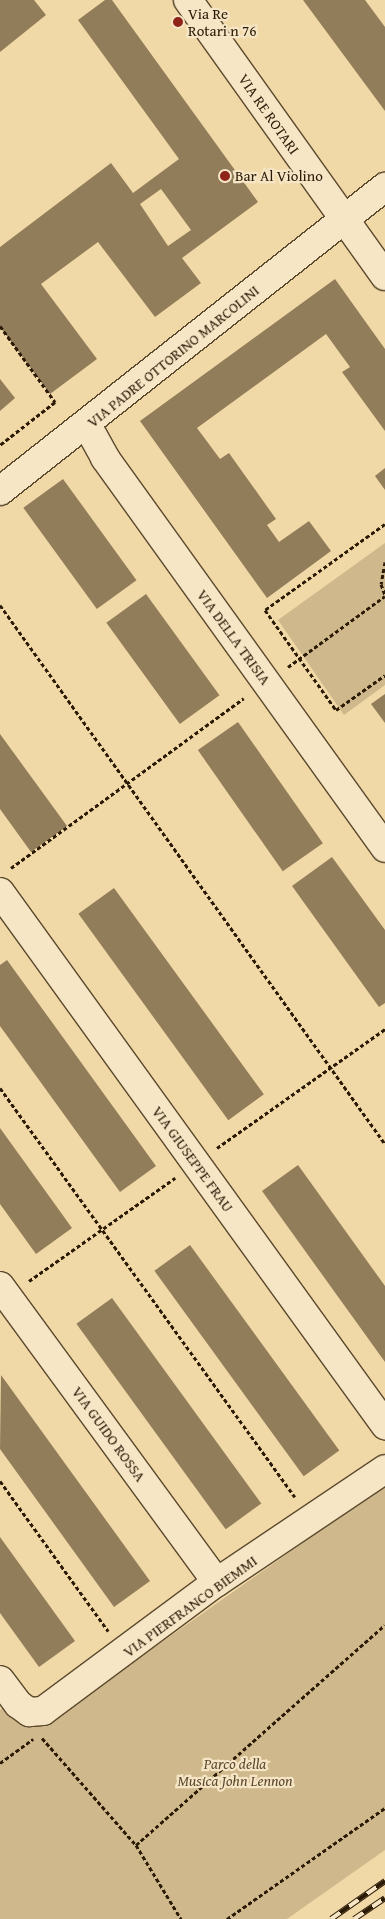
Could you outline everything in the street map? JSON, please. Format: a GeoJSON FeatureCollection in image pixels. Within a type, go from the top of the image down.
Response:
{"type":"FeatureCollection","features":[{"type":"Feature","properties":{"kind":"street","name":"VIA RE ROTARI"},"geometry":{"type":"LineString","coordinates":[[188,0],[385,276]]}},
{"type":"Feature","properties":{"kind":"street","name":"VIA PADRE OTTORINO MARCOLINI"},"geometry":{"type":"LineString","coordinates":[[0,491],[87,425],[343,218],[385,187]]}},
{"type":"Feature","properties":{"kind":"street","name":"VIA DELLA TRISIA"},"geometry":{"type":"LineString","coordinates":[[87,425],[105,458],[385,848]]}},
{"type":"Feature","properties":{"kind":"street","name":"VIA GIUSEPPE FRAU"},"geometry":{"type":"LineString","coordinates":[[4,881],[385,1426]]}},
{"type":"Feature","properties":{"kind":"street","name":"VIA GUIDO ROSSA"},"geometry":{"type":"LineString","coordinates":[[0,1286],[217,1582]]}},
{"type":"Feature","properties":{"kind":"street","name":"VIA PIERFRANCO BIEMMI"},"geometry":{"type":"LineString","coordinates":[[0,1680],[18,1704],[29,1712],[43,1711],[124,1654],[217,1582],[312,1521],[385,1469]]}},
{"type":"Feature","properties":{"kind":"path"},"geometry":{"type":"LineString","coordinates":[[0,326],[55,402],[0,445]]}},
{"type":"Feature","properties":{"kind":"path"},"geometry":{"type":"LineString","coordinates":[[385,524],[265,610],[336,710],[385,675]]}},
{"type":"Feature","properties":{"kind":"path"},"geometry":{"type":"LineString","coordinates":[[4,881],[127,783],[385,596],[381,572],[385,562]]}},
{"type":"Feature","properties":{"kind":"path"},"geometry":{"type":"LineString","coordinates":[[0,604],[385,1144]]}},
{"type":"Feature","properties":{"kind":"path"},"geometry":{"type":"LineString","coordinates":[[0,1088],[312,1521]]}},
{"type":"Feature","properties":{"kind":"path"},"geometry":{"type":"LineString","coordinates":[[0,1481],[124,1654]]}},
{"type":"Feature","properties":{"kind":"path"},"geometry":{"type":"LineString","coordinates":[[136,1845],[385,1625]]}},
{"type":"Feature","properties":{"kind":"path"},"geometry":{"type":"LineString","coordinates":[[0,1763],[39,1735],[136,1845],[181,1919]]}},
{"type":"Feature","properties":{"kind":"path"},"geometry":{"type":"LineString","coordinates":[[227,1919],[385,1808]]}},
{"type":"Feature","properties":{"kind":"green space"},"geometry":{"type":"Polygon","coordinates":[[[385,543],[385,685],[344,715],[278,620],[385,543]]]}},
{"type":"Feature","properties":{"kind":"green space","name":"Parco della Musica John Lennon"},"geometry":{"type":"Polygon","coordinates":[[[385,1485],[385,1850],[287,1919],[0,1919],[0,1710],[4,1706],[54,1718],[385,1485]]]}},
{"type":"Feature","properties":{"kind":"building"},"geometry":{"type":"Polygon","coordinates":[[[0,0],[34,0],[46,15],[0,52],[0,0]]]}},
{"type":"Feature","properties":{"kind":"building"},"geometry":{"type":"Polygon","coordinates":[[[105,0],[112,0],[258,202],[182,258],[201,283],[155,317],[98,242],[41,284],[97,359],[50,394],[0,327],[0,247],[111,163],[133,193],[179,159],[78,20],[105,0]],[[161,189],[140,204],[168,246],[191,230],[161,189]]]}},
{"type":"Feature","properties":{"kind":"building"},"geometry":{"type":"Polygon","coordinates":[[[303,0],[365,0],[385,27],[385,111],[303,0]]]}},
{"type":"Feature","properties":{"kind":"building"},"geometry":{"type":"Polygon","coordinates":[[[335,279],[385,349],[385,431],[342,372],[350,367],[326,334],[197,428],[220,459],[229,453],[276,519],[267,525],[279,542],[309,521],[331,551],[267,598],[140,421],[335,279]]]}},
{"type":"Feature","properties":{"kind":"building"},"geometry":{"type":"Polygon","coordinates":[[[0,379],[15,398],[0,411],[0,379]]]}},
{"type":"Feature","properties":{"kind":"building"},"geometry":{"type":"Polygon","coordinates":[[[385,468],[385,490],[375,476],[385,468]]]}},
{"type":"Feature","properties":{"kind":"building"},"geometry":{"type":"Polygon","coordinates":[[[63,479],[136,580],[97,609],[23,508],[63,479]]]}},
{"type":"Feature","properties":{"kind":"building"},"geometry":{"type":"Polygon","coordinates":[[[146,594],[219,695],[180,724],[106,623],[146,594]]]}},
{"type":"Feature","properties":{"kind":"building"},"geometry":{"type":"Polygon","coordinates":[[[385,694],[385,723],[371,704],[385,694]]]}},
{"type":"Feature","properties":{"kind":"building"},"geometry":{"type":"Polygon","coordinates":[[[238,722],[323,843],[283,871],[198,750],[238,722]]]}},
{"type":"Feature","properties":{"kind":"building"},"geometry":{"type":"Polygon","coordinates":[[[0,734],[67,826],[31,852],[0,809],[0,734]]]}},
{"type":"Feature","properties":{"kind":"building"},"geometry":{"type":"Polygon","coordinates":[[[332,857],[385,930],[385,1003],[379,1007],[292,886],[332,857]]]}},
{"type":"Feature","properties":{"kind":"building"},"geometry":{"type":"Polygon","coordinates":[[[114,888],[264,1094],[228,1120],[78,914],[114,888]]]}},
{"type":"Feature","properties":{"kind":"building"},"geometry":{"type":"Polygon","coordinates":[[[7,960],[156,1166],[120,1192],[0,1026],[0,965],[7,960]]]}},
{"type":"Feature","properties":{"kind":"building"},"geometry":{"type":"Polygon","coordinates":[[[0,1128],[72,1228],[36,1254],[0,1204],[0,1128]]]}},
{"type":"Feature","properties":{"kind":"building"},"geometry":{"type":"Polygon","coordinates":[[[298,1165],[385,1286],[385,1362],[262,1191],[298,1165]]]}},
{"type":"Feature","properties":{"kind":"building"},"geometry":{"type":"Polygon","coordinates":[[[190,1245],[339,1450],[304,1476],[154,1271],[190,1245]]]}},
{"type":"Feature","properties":{"kind":"building"},"geometry":{"type":"Polygon","coordinates":[[[112,1298],[261,1503],[226,1529],[76,1324],[112,1298]]]}},
{"type":"Feature","properties":{"kind":"building"},"geometry":{"type":"Polygon","coordinates":[[[1,1375],[150,1581],[114,1607],[0,1449],[1,1375]]]}},
{"type":"Feature","properties":{"kind":"building"},"geometry":{"type":"Polygon","coordinates":[[[0,1537],[75,1641],[39,1667],[0,1613],[0,1537]]]}},
{"type":"Feature","properties":{"kind":"railway"},"geometry":{"type":"LineString","coordinates":[[331,1919],[385,1881]]}},
{"type":"Feature","properties":{"kind":"railway"},"geometry":{"type":"LineString","coordinates":[[354,1919],[385,1898]]}},
{"type":"Feature","properties":{"kind":"place","name":"Via Re Rotari n 76"},"geometry":{"type":"Point","coordinates":[178,22]}},
{"type":"Feature","properties":{"kind":"place","name":"Bar Al Violino"},"geometry":{"type":"Point","coordinates":[225,176]}}]}
